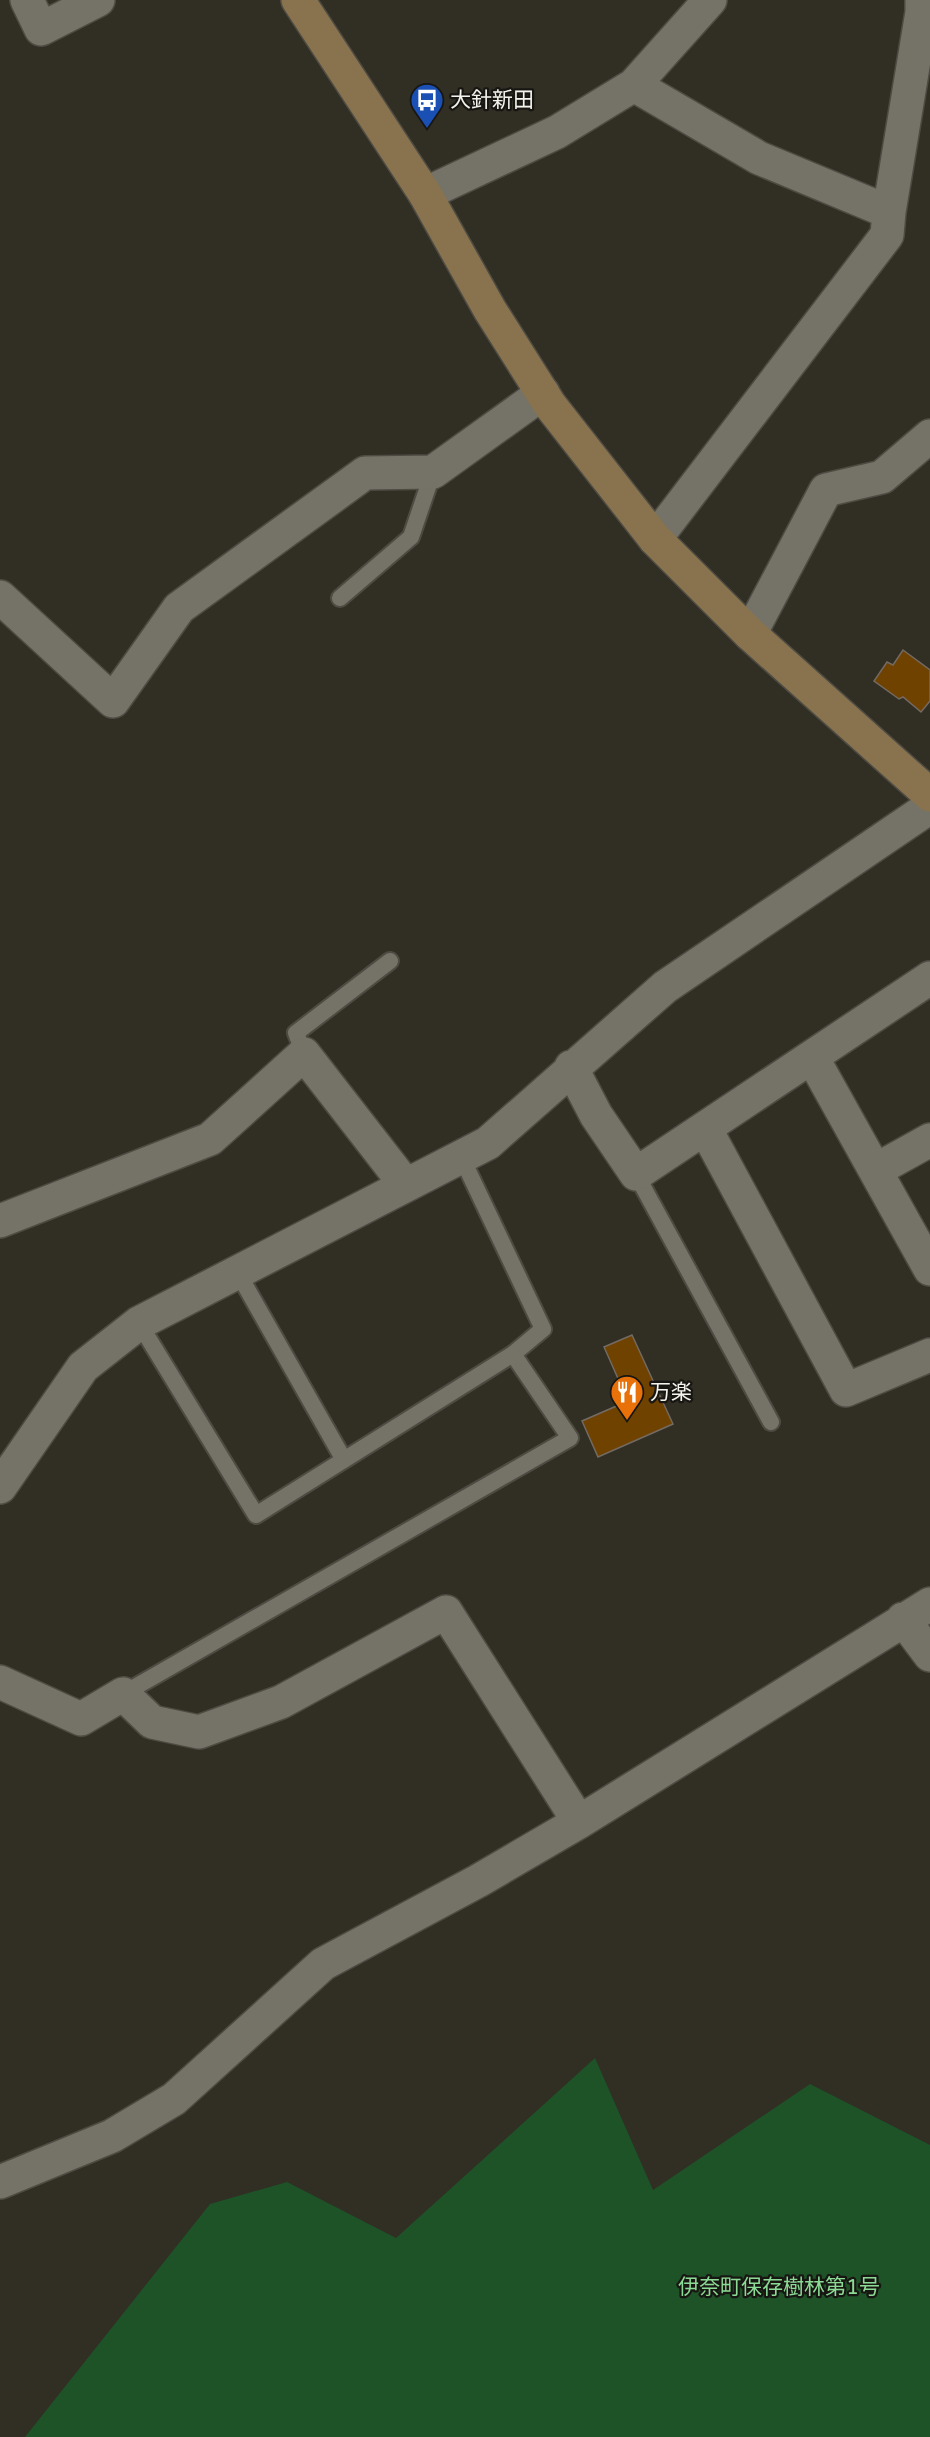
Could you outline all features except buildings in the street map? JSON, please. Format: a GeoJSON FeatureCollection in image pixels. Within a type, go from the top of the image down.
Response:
{"type":"FeatureCollection","features":[{"type":"Feature","properties":{"kind":"street"},"geometry":{"type":"LineString","coordinates":[[27,0],[41,29],[98,0]]}},
{"type":"Feature","properties":{"kind":"street"},"geometry":{"type":"LineString","coordinates":[[298,0],[425,195],[490,310],[543,393],[655,539],[750,634],[930,795]]}},
{"type":"Feature","properties":{"kind":"street"},"geometry":{"type":"LineString","coordinates":[[425,195],[557,132],[634,85],[710,0]]}},
{"type":"Feature","properties":{"kind":"street"},"geometry":{"type":"LineString","coordinates":[[655,539],[887,235],[888,212],[922,12],[922,0]]}},
{"type":"Feature","properties":{"kind":"street"},"geometry":{"type":"LineString","coordinates":[[634,85],[759,158],[888,212]]}},
{"type":"Feature","properties":{"kind":"street"},"geometry":{"type":"LineString","coordinates":[[0,597],[113,700],[179,608],[365,473],[433,472],[543,393]]}},
{"type":"Feature","properties":{"kind":"street"},"geometry":{"type":"LineString","coordinates":[[750,634],[826,490],[882,477],[930,436]]}},
{"type":"Feature","properties":{"kind":"street"},"geometry":{"type":"LineString","coordinates":[[0,1487],[82,1367],[139,1323],[488,1143],[571,1067],[665,987],[930,807]]}},
{"type":"Feature","properties":{"kind":"street"},"geometry":{"type":"LineString","coordinates":[[571,1067],[596,1115],[636,1174],[930,978]]}},
{"type":"Feature","properties":{"kind":"street"},"geometry":{"type":"LineString","coordinates":[[0,1221],[210,1139],[304,1054],[405,1184]]}},
{"type":"Feature","properties":{"kind":"street"},"geometry":{"type":"LineString","coordinates":[[812,1057],[930,1269]]}},
{"type":"Feature","properties":{"kind":"street"},"geometry":{"type":"LineString","coordinates":[[705,1128],[846,1390],[930,1355]]}},
{"type":"Feature","properties":{"kind":"street"},"geometry":{"type":"LineString","coordinates":[[876,1170],[930,1140]]}},
{"type":"Feature","properties":{"kind":"street"},"geometry":{"type":"LineString","coordinates":[[0,1682],[81,1719],[123,1694],[152,1722],[199,1731],[281,1702],[446,1612],[579,1822]]}},
{"type":"Feature","properties":{"kind":"street"},"geometry":{"type":"LineString","coordinates":[[0,2181],[112,2136],[174,2099],[323,1964],[478,1881],[579,1822],[916,1612],[930,1655]]}},
{"type":"Feature","properties":{"kind":"lane"},"geometry":{"type":"LineString","coordinates":[[340,598],[411,537],[433,472]]}},
{"type":"Feature","properties":{"kind":"lane"},"geometry":{"type":"LineString","coordinates":[[304,1054],[296,1033],[390,961]]}},
{"type":"Feature","properties":{"kind":"lane"},"geometry":{"type":"LineString","coordinates":[[139,1323],[256,1515],[513,1354],[543,1329],[461,1156]]}},
{"type":"Feature","properties":{"kind":"lane"},"geometry":{"type":"LineString","coordinates":[[636,1174],[771,1422]]}},
{"type":"Feature","properties":{"kind":"lane"},"geometry":{"type":"LineString","coordinates":[[238,1273],[344,1460]]}},
{"type":"Feature","properties":{"kind":"lane"},"geometry":{"type":"LineString","coordinates":[[123,1694],[570,1438],[513,1354]]}},
{"type":"Feature","properties":{"kind":"green space","name":"伊奈町保存樹林第1号"},"geometry":{"type":"Polygon","coordinates":[[[595,2058],[653,2190],[810,2084],[930,2145],[930,2437],[25,2437],[210,2204],[287,2182],[396,2238],[595,2058]]]}},
{"type":"Feature","properties":{"kind":"place","name":"大針新田"},"geometry":{"type":"Point","coordinates":[427,129]}},
{"type":"Feature","properties":{"kind":"place","name":"万楽"},"geometry":{"type":"Point","coordinates":[627,1421]}}]}
